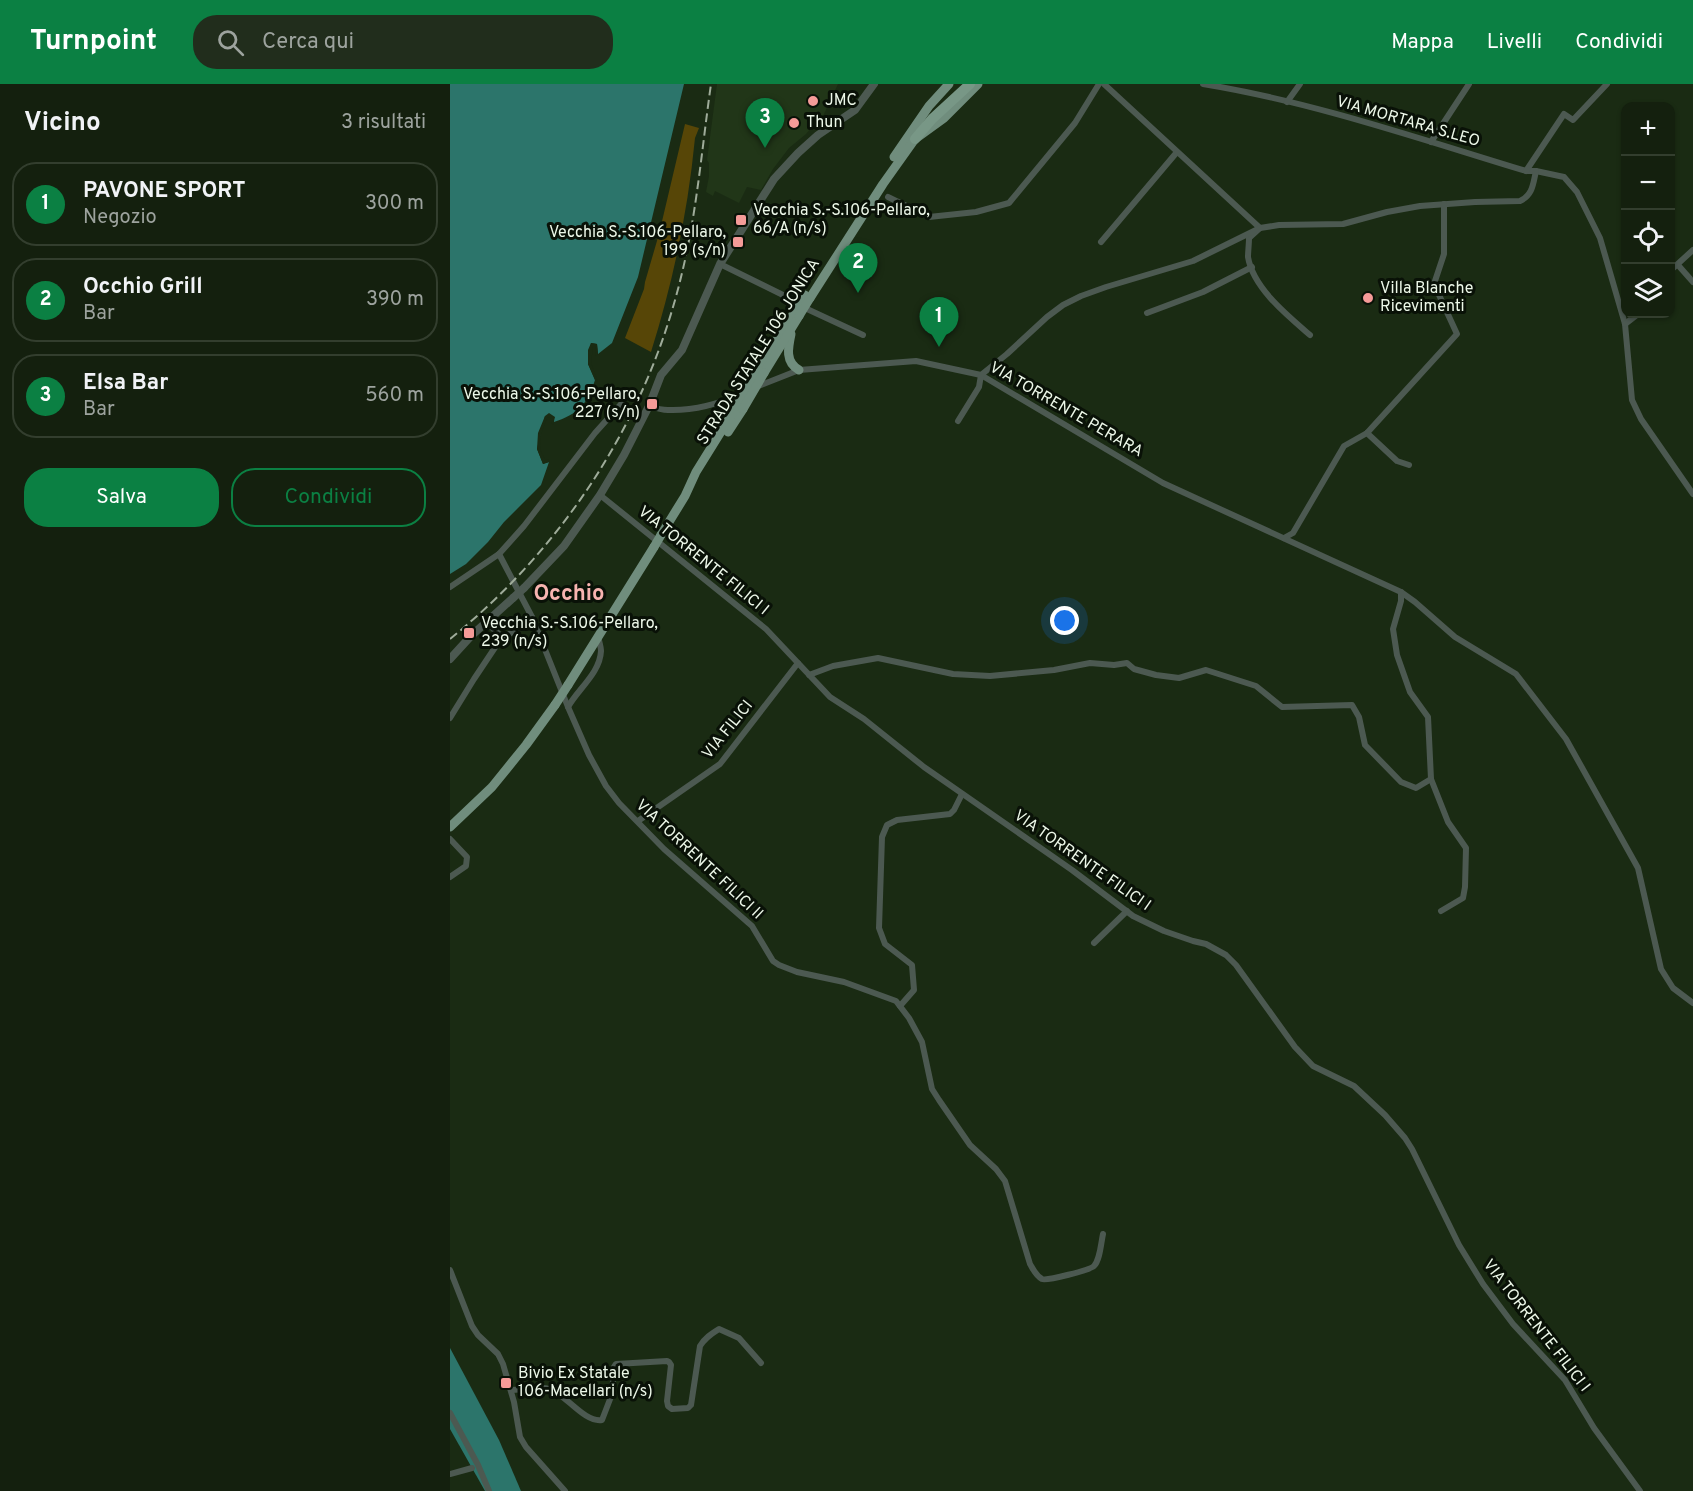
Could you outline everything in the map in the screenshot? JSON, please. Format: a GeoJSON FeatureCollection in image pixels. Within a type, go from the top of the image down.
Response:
{"type":"FeatureCollection","features":[{"type":"Feature","properties":{"kind":"highway","name":"STRADA STATALE 106 JONICA"},"geometry":{"type":"LineString","coordinates":[[912,137],[962,84]]}},
{"type":"Feature","properties":{"kind":"highway","name":"STRADA STATALE 106 JONICA"},"geometry":{"type":"LineString","coordinates":[[912,137],[970,84]]}},
{"type":"Feature","properties":{"kind":"main road"},"geometry":{"type":"LineString","coordinates":[[912,137],[929,106],[949,84]]}},
{"type":"Feature","properties":{"kind":"main road"},"geometry":{"type":"LineString","coordinates":[[912,137],[944,118],[978,84]]}},
{"type":"Feature","properties":{"kind":"main road","name":"STRADA STATALE 106 JONICA"},"geometry":{"type":"LineString","coordinates":[[450,827],[492,787],[526,745],[596,648],[598,636],[685,496],[696,472],[740,407],[796,311],[808,297],[878,180],[912,137]]}},
{"type":"Feature","properties":{"kind":"main road","name":"STRADA STATALE 106 JONICA"},"geometry":{"type":"LineString","coordinates":[[761,371],[794,326],[796,311]]}},
{"type":"Feature","properties":{"kind":"main road"},"geometry":{"type":"LineString","coordinates":[[794,326],[788,352],[789,360],[796,368]]}},
{"type":"Feature","properties":{"kind":"street"},"geometry":{"type":"LineString","coordinates":[[450,659],[564,546],[624,456],[649,406],[661,375],[682,350],[720,264],[774,179],[798,153],[819,135],[855,110],[874,84]]}},
{"type":"Feature","properties":{"kind":"street"},"geometry":{"type":"LineString","coordinates":[[888,197],[929,216],[976,212],[1010,203],[1075,123],[1099,84]]}},
{"type":"Feature","properties":{"kind":"street"},"geometry":{"type":"LineString","coordinates":[[1104,84],[1260,228]]}},
{"type":"Feature","properties":{"kind":"street","name":"VIA MORTARA S.LEO"},"geometry":{"type":"LineString","coordinates":[[1203,84],[1337,114],[1526,171],[1564,177],[1577,192],[1600,238],[1624,324],[1632,400],[1641,419],[1693,494]]}},
{"type":"Feature","properties":{"kind":"street"},"geometry":{"type":"LineString","coordinates":[[1287,102],[1300,84]]}},
{"type":"Feature","properties":{"kind":"street"},"geometry":{"type":"LineString","coordinates":[[1431,142],[1469,84]]}},
{"type":"Feature","properties":{"kind":"street"},"geometry":{"type":"LineString","coordinates":[[1526,171],[1564,114],[1573,120],[1607,84]]}},
{"type":"Feature","properties":{"kind":"street"},"geometry":{"type":"LineString","coordinates":[[1101,242],[1178,152]]}},
{"type":"Feature","properties":{"kind":"street"},"geometry":{"type":"LineString","coordinates":[[958,421],[979,387],[981,375],[1047,317],[1081,296],[1193,261],[1260,228],[1280,225],[1343,224],[1420,206],[1520,201],[1532,193],[1536,171]]}},
{"type":"Feature","properties":{"kind":"street"},"geometry":{"type":"LineString","coordinates":[[1284,538],[1293,533],[1344,446],[1367,434],[1456,334],[1434,284],[1444,254],[1444,204]]}},
{"type":"Feature","properties":{"kind":"street"},"geometry":{"type":"LineString","coordinates":[[1260,228],[1249,238],[1248,258],[1257,281],[1287,315],[1310,335]]}},
{"type":"Feature","properties":{"kind":"street"},"geometry":{"type":"LineString","coordinates":[[1675,268],[1693,250]]}},
{"type":"Feature","properties":{"kind":"street"},"geometry":{"type":"LineString","coordinates":[[720,264],[785,296],[796,311]]}},
{"type":"Feature","properties":{"kind":"street"},"geometry":{"type":"LineString","coordinates":[[1678,265],[1693,282]]}},
{"type":"Feature","properties":{"kind":"street"},"geometry":{"type":"LineString","coordinates":[[1147,313],[1203,292],[1252,267]]}},
{"type":"Feature","properties":{"kind":"street"},"geometry":{"type":"LineString","coordinates":[[807,309],[863,335]]}},
{"type":"Feature","properties":{"kind":"street"},"geometry":{"type":"LineString","coordinates":[[1624,324],[1632,318]]}},
{"type":"Feature","properties":{"kind":"street","name":"VIA TORRENTE PERARA"},"geometry":{"type":"LineString","coordinates":[[649,406],[666,410],[703,406],[735,397],[796,368],[916,361],[981,375],[1163,483],[1401,592],[1455,637],[1516,674],[1566,739],[1638,868],[1661,969],[1673,988],[1693,1003]]}},
{"type":"Feature","properties":{"kind":"street"},"geometry":{"type":"LineString","coordinates":[[450,587],[499,554],[524,526],[595,433],[622,403]]}},
{"type":"Feature","properties":{"kind":"street"},"geometry":{"type":"LineString","coordinates":[[1367,434],[1397,461],[1409,465]]}},
{"type":"Feature","properties":{"kind":"street","name":"VIA TORRENTE FILICI I"},"geometry":{"type":"LineString","coordinates":[[600,495],[766,629],[830,697],[864,719],[924,767],[1127,911],[1164,931],[1206,944],[1226,955],[1313,1066],[1354,1086],[1399,1130],[1412,1149],[1459,1245],[1483,1284],[1513,1323],[1565,1380],[1594,1428],[1640,1491]]}},
{"type":"Feature","properties":{"kind":"street","name":"VIA TORRENTE FILICI II"},"geometry":{"type":"LineString","coordinates":[[499,554],[532,616],[590,755],[606,786],[619,803],[664,849],[753,926],[774,961],[797,972],[854,986],[896,1001],[900,1006]]}},
{"type":"Feature","properties":{"kind":"street"},"geometry":{"type":"LineString","coordinates":[[1401,592],[1401,601],[1393,629],[1397,655],[1410,692],[1428,717],[1431,780],[1448,822],[1466,848],[1465,887],[1462,898],[1441,911]]}},
{"type":"Feature","properties":{"kind":"street"},"geometry":{"type":"LineString","coordinates":[[450,718],[502,637],[508,635],[532,616]]}},
{"type":"Feature","properties":{"kind":"street"},"geometry":{"type":"LineString","coordinates":[[486,622],[502,637]]}},
{"type":"Feature","properties":{"kind":"street"},"geometry":{"type":"LineString","coordinates":[[568,706],[593,674],[601,653],[596,648]]}},
{"type":"Feature","properties":{"kind":"street"},"geometry":{"type":"LineString","coordinates":[[809,675],[833,666],[878,658],[953,674],[990,676],[1054,670],[1090,663],[1114,665],[1127,663],[1134,669],[1179,678],[1206,670],[1256,686],[1282,707],[1352,705],[1359,717],[1365,746],[1401,782],[1416,788],[1431,780]]}},
{"type":"Feature","properties":{"kind":"street","name":"VIA FILICI"},"geometry":{"type":"LineString","coordinates":[[638,821],[720,764],[798,663]]}},
{"type":"Feature","properties":{"kind":"street"},"geometry":{"type":"LineString","coordinates":[[962,794],[950,814],[897,820],[887,825],[882,837],[879,928],[885,944],[912,965],[914,990],[900,1006],[922,1042],[933,1089],[939,1100],[970,1145],[996,1169],[1005,1181],[1030,1264],[1035,1272],[1043,1280],[1050,1280],[1094,1267],[1103,1234]]}},
{"type":"Feature","properties":{"kind":"street"},"geometry":{"type":"LineString","coordinates":[[450,839],[467,857],[466,866],[450,877]]}},
{"type":"Feature","properties":{"kind":"street"},"geometry":{"type":"LineString","coordinates":[[1094,943],[1127,911]]}},
{"type":"Feature","properties":{"kind":"street"},"geometry":{"type":"LineString","coordinates":[[450,1270],[472,1326],[478,1335],[498,1353],[503,1364],[511,1390],[520,1437],[565,1491]]}},
{"type":"Feature","properties":{"kind":"street"},"geometry":{"type":"LineString","coordinates":[[511,1390],[551,1389],[578,1411],[597,1421],[602,1420],[612,1394],[616,1364],[669,1362],[671,1365],[667,1401],[668,1406],[672,1409],[688,1408],[692,1405],[700,1346],[704,1340],[719,1329],[739,1338],[761,1363]]}},
{"type":"Feature","properties":{"kind":"street"},"geometry":{"type":"LineString","coordinates":[[450,1413],[489,1491]]}},
{"type":"Feature","properties":{"kind":"street"},"geometry":{"type":"LineString","coordinates":[[450,1474],[472,1468]]}},
{"type":"Feature","properties":{"kind":"shaded area"},"geometry":{"type":"Polygon","coordinates":[[[717,84],[838,84],[817,129],[812,127],[789,148],[761,190],[747,187],[739,203],[715,191],[713,196],[706,192],[709,176],[707,160],[717,84]]]}},
{"type":"Feature","properties":{"kind":"shaded area"},"geometry":{"type":"Polygon","coordinates":[[[685,124],[699,128],[695,138],[679,246],[651,352],[625,338],[644,289],[685,124]]]}},
{"type":"Feature","properties":{"kind":"water"},"geometry":{"type":"Polygon","coordinates":[[[450,84],[684,84],[638,277],[612,343],[598,354],[597,344],[591,343],[588,364],[595,380],[589,396],[581,407],[569,416],[554,422],[554,417],[545,416],[537,449],[543,464],[549,462],[541,485],[466,564],[450,574],[450,84]]]}},
{"type":"Feature","properties":{"kind":"water"},"geometry":{"type":"Polygon","coordinates":[[[450,1348],[499,1440],[521,1491],[485,1491],[450,1429],[450,1348]]]}},
{"type":"Feature","properties":{"kind":"pier"},"geometry":{"type":"Polygon","coordinates":[[[591,343],[597,344],[598,354],[596,356],[595,347],[593,347],[591,363],[598,382],[588,364],[588,350],[591,343]]]}},
{"type":"Feature","properties":{"kind":"pier"},"geometry":{"type":"Polygon","coordinates":[[[549,413],[555,417],[553,425],[551,419],[547,418],[541,434],[540,449],[545,460],[548,459],[549,462],[543,464],[537,449],[538,433],[545,416],[549,413]]]}},
{"type":"Feature","properties":{"kind":"railway"},"geometry":{"type":"LineString","coordinates":[[450,639],[492,603],[565,521],[596,476],[624,428],[648,378],[667,327],[687,250],[711,84]]}},
{"type":"Feature","properties":{"kind":"place","name":"JMC"},"geometry":{"type":"Point","coordinates":[813,101]}},
{"type":"Feature","properties":{"kind":"place","name":"Thun"},"geometry":{"type":"Point","coordinates":[794,123]}},
{"type":"Feature","properties":{"kind":"place","name":"Elsa Bar"},"geometry":{"type":"Point","coordinates":[765,148]}},
{"type":"Feature","properties":{"kind":"place","name":"Vecchia S.-S.106-Pellaro, 66/A (n/s)"},"geometry":{"type":"Point","coordinates":[741,220]}},
{"type":"Feature","properties":{"kind":"place","name":"Vecchia S.-S.106-Pellaro, 199 (s/n)"},"geometry":{"type":"Point","coordinates":[738,242]}},
{"type":"Feature","properties":{"kind":"place","name":"Occhio Grill"},"geometry":{"type":"Point","coordinates":[858,293]}},
{"type":"Feature","properties":{"kind":"place","name":"Villa Blanche Ricevimenti"},"geometry":{"type":"Point","coordinates":[1368,298]}},
{"type":"Feature","properties":{"kind":"place","name":"PAVONE SPORT"},"geometry":{"type":"Point","coordinates":[939,347]}},
{"type":"Feature","properties":{"kind":"place","name":"Vecchia S.-S.106-Pellaro, 227 (s/n)"},"geometry":{"type":"Point","coordinates":[652,404]}},
{"type":"Feature","properties":{"kind":"place","name":"Vecchia S.-S.106-Pellaro, 239 (n/s)"},"geometry":{"type":"Point","coordinates":[469,633]}},
{"type":"Feature","properties":{"kind":"place","name":"Bivio Ex Statale 106-Macellari (n/s)"},"geometry":{"type":"Point","coordinates":[506,1383]}},
{"type":"Feature","properties":{"kind":"district","name":"Occhio"},"geometry":{"type":"Point","coordinates":[569,594]}}]}
